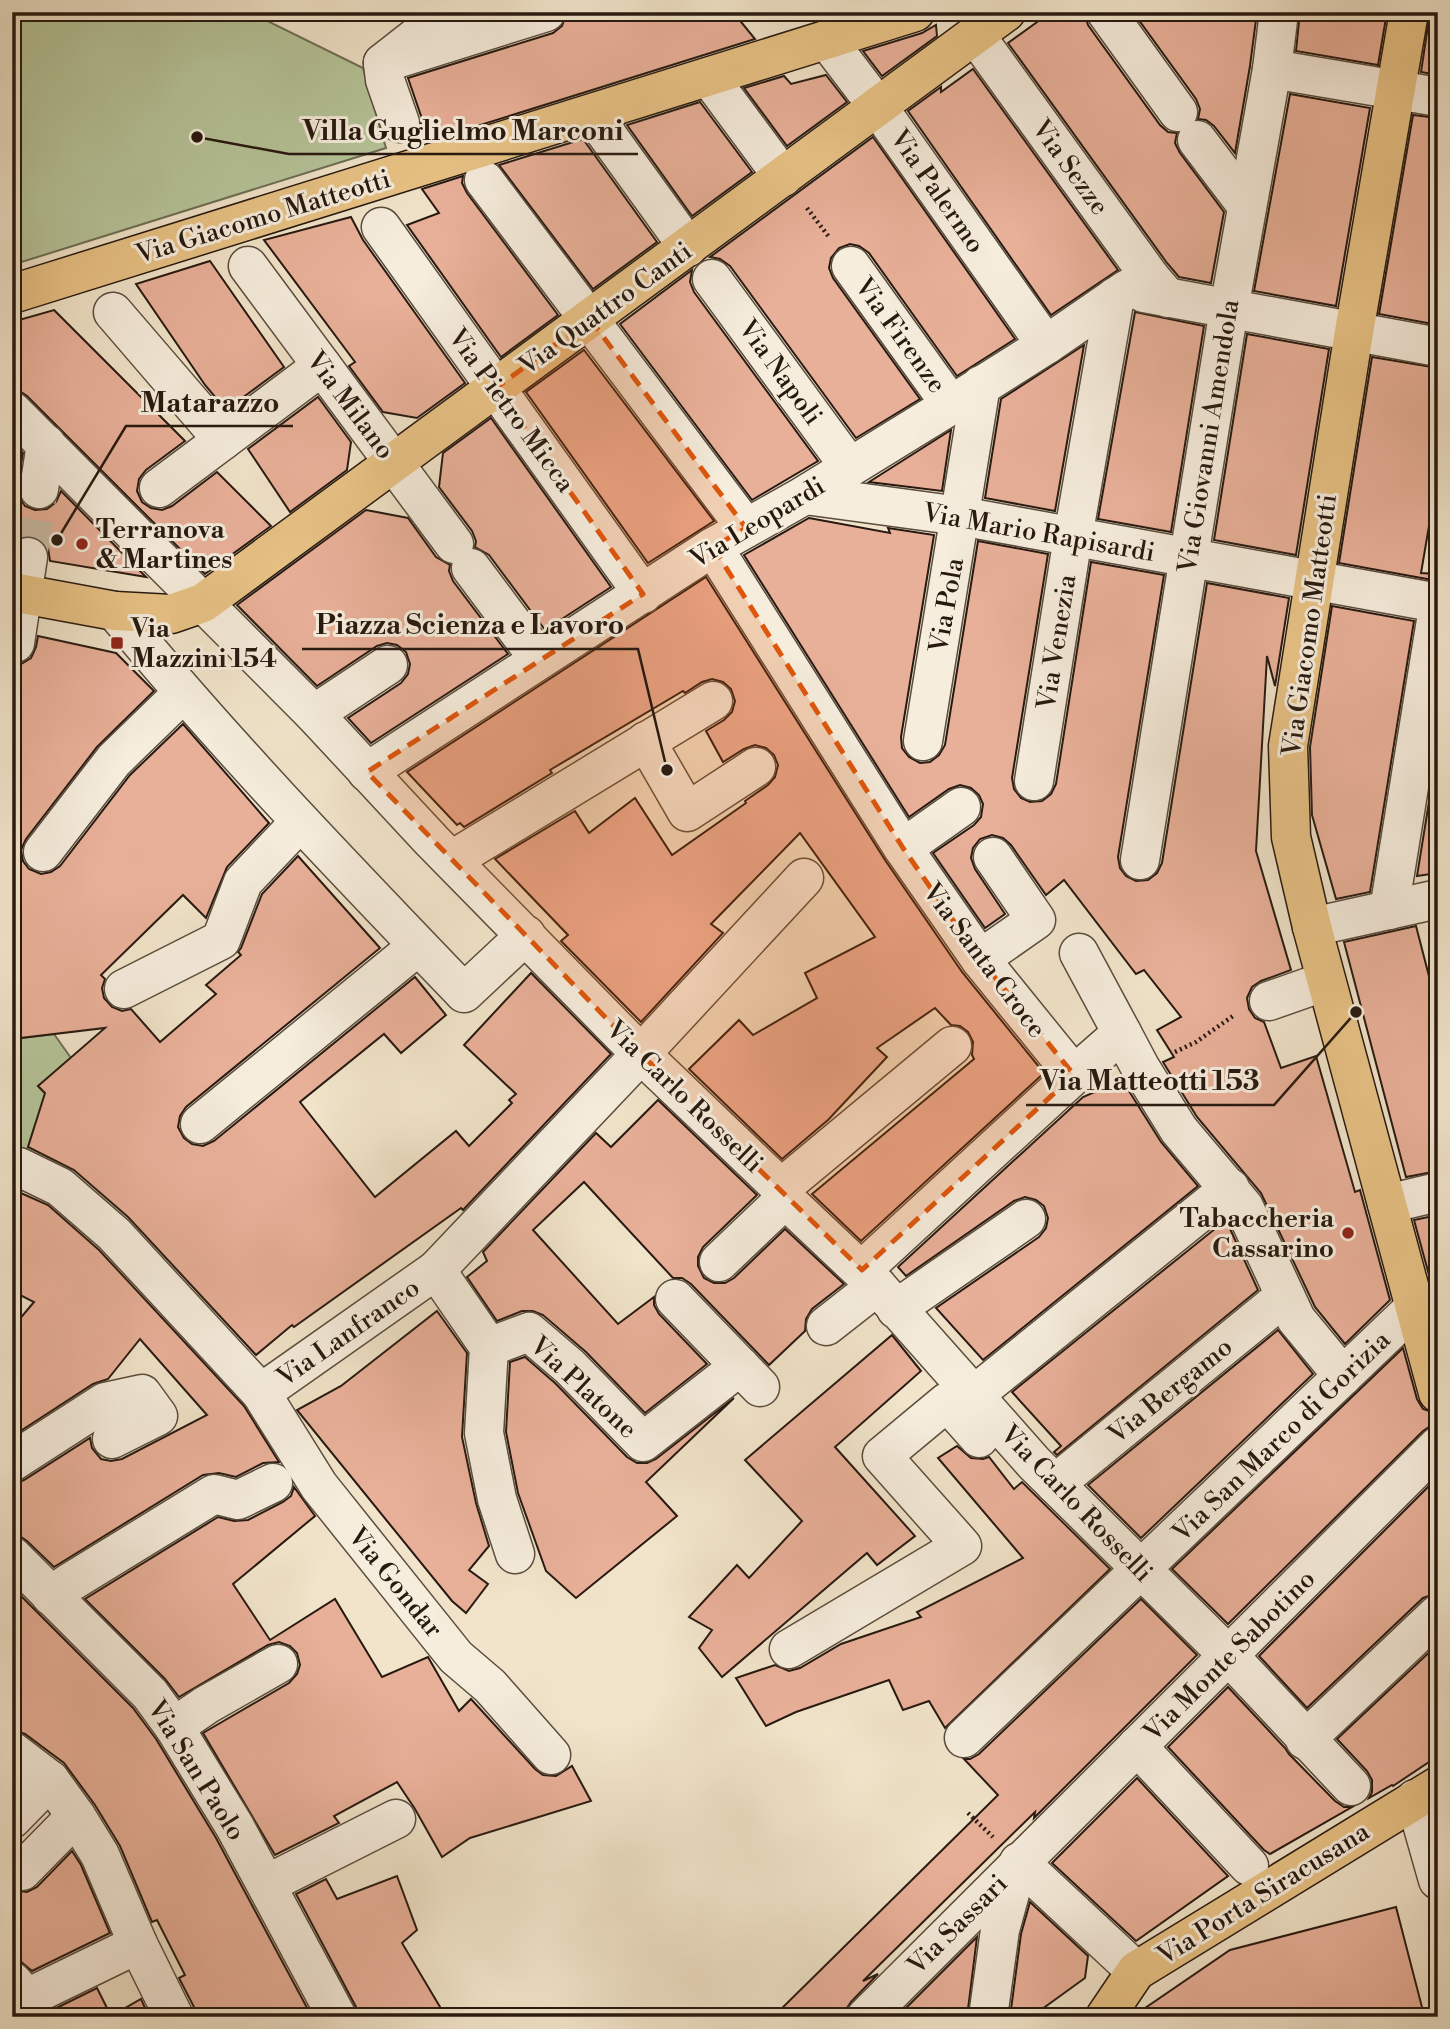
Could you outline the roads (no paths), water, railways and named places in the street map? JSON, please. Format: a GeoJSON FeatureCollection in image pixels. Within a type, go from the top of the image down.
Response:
{"type":"FeatureCollection","features":[{"type":"Feature","properties":{"kind":"main road","name":"Via Giacomo Matteotti"},"geometry":{"type":"LineString","coordinates":[[12,294],[915,12]]}},
{"type":"Feature","properties":{"kind":"main road","name":"Via Quattro Canti"},"geometry":{"type":"LineString","coordinates":[[20,580],[116,611],[171,614],[203,603],[1006,12]]}},
{"type":"Feature","properties":{"kind":"main road","name":"Via Giacomo Matteotti"},"geometry":{"type":"LineString","coordinates":[[1409,12],[1313,580],[1288,746],[1292,837],[1312,927],[1438,1393]]}},
{"type":"Feature","properties":{"kind":"main road","name":"Via Porta Siracusana"},"geometry":{"type":"LineString","coordinates":[[1105,2017],[1136,1971],[1426,1793]]}},
{"type":"Feature","properties":{"kind":"street"},"geometry":{"type":"LineString","coordinates":[[383,63],[448,12]]}},
{"type":"Feature","properties":{"kind":"street"},"geometry":{"type":"LineString","coordinates":[[383,63],[546,12]]}},
{"type":"Feature","properties":{"kind":"street"},"geometry":{"type":"LineString","coordinates":[[1106,12],[1247,206]]}},
{"type":"Feature","properties":{"kind":"street","name":"Via Giovanni Amendola"},"geometry":{"type":"LineString","coordinates":[[1140,860],[1229,309],[1272,69],[1279,12]]}},
{"type":"Feature","properties":{"kind":"street","name":"Via Sezze"},"geometry":{"type":"LineString","coordinates":[[976,36],[1140,290]]}},
{"type":"Feature","properties":{"kind":"street","name":"Via Palermo"},"geometry":{"type":"LineString","coordinates":[[827,40],[878,107],[1046,345]]}},
{"type":"Feature","properties":{"kind":"street"},"geometry":{"type":"LineString","coordinates":[[383,63],[385,80],[400,123]]}},
{"type":"Feature","properties":{"kind":"street"},"geometry":{"type":"LineString","coordinates":[[1272,69],[1438,97]]}},
{"type":"Feature","properties":{"kind":"street"},"geometry":{"type":"LineString","coordinates":[[709,77],[783,177]]}},
{"type":"Feature","properties":{"kind":"street"},"geometry":{"type":"LineString","coordinates":[[592,114],[688,247]]}},
{"type":"Feature","properties":{"kind":"street"},"geometry":{"type":"LineString","coordinates":[[484,180],[746,528]]}},
{"type":"Feature","properties":{"kind":"street","name":"Via Pietro Micca"},"geometry":{"type":"LineString","coordinates":[[381,227],[643,594]]}},
{"type":"Feature","properties":{"kind":"street","name":"Via Milano"},"geometry":{"type":"LineString","coordinates":[[248,266],[539,659]]}},
{"type":"Feature","properties":{"kind":"street","name":"Via Firenze"},"geometry":{"type":"LineString","coordinates":[[851,266],[966,395]]}},
{"type":"Feature","properties":{"kind":"street","name":"Via Napoli"},"geometry":{"type":"LineString","coordinates":[[712,279],[849,466]]}},
{"type":"Feature","properties":{"kind":"street"},"geometry":{"type":"LineString","coordinates":[[1140,290],[1438,347]]}},
{"type":"Feature","properties":{"kind":"street","name":"Via Leopardi"},"geometry":{"type":"LineString","coordinates":[[367,772],[713,547],[805,495],[1046,345],[1140,290]]}},
{"type":"Feature","properties":{"kind":"street","name":"Via Venezia"},"geometry":{"type":"LineString","coordinates":[[1034,781],[1073,537],[1140,290]]}},
{"type":"Feature","properties":{"kind":"street"},"geometry":{"type":"LineString","coordinates":[[113,312],[223,440]]}},
{"type":"Feature","properties":{"kind":"street"},"geometry":{"type":"LineString","coordinates":[[159,488],[322,366]]}},
{"type":"Feature","properties":{"kind":"street","name":"Via Pola"},"geometry":{"type":"LineString","coordinates":[[923,741],[960,516],[966,395]]}},
{"type":"Feature","properties":{"kind":"street","name":"Via Carlo Rosselli"},"geometry":{"type":"LineString","coordinates":[[12,411],[314,714],[641,1054],[878,1288],[1044,1473],[1229,1656],[1351,1786]]}},
{"type":"Feature","properties":{"kind":"street"},"geometry":{"type":"LineString","coordinates":[[39,489],[46,444]]}},
{"type":"Feature","properties":{"kind":"street","name":"Via Mario Rapisardi"},"geometry":{"type":"LineString","coordinates":[[805,495],[960,516],[1438,603]]}},
{"type":"Feature","properties":{"kind":"street","name":"Via Santa Croce"},"geometry":{"type":"LineString","coordinates":[[713,547],[903,848],[980,959],[1074,1075]]}},
{"type":"Feature","properties":{"kind":"street"},"geometry":{"type":"LineString","coordinates":[[12,642],[15,643],[20,580]]}},
{"type":"Feature","properties":{"kind":"street"},"geometry":{"type":"LineString","coordinates":[[1389,910],[1438,608]]}},
{"type":"Feature","properties":{"kind":"street"},"geometry":{"type":"LineString","coordinates":[[116,611],[183,693],[299,822],[464,993],[526,935]]}},
{"type":"Feature","properties":{"kind":"street"},"geometry":{"type":"LineString","coordinates":[[314,714],[388,665]]}},
{"type":"Feature","properties":{"kind":"street"},"geometry":{"type":"LineString","coordinates":[[43,852],[114,760],[183,693]]}},
{"type":"Feature","properties":{"kind":"street"},"geometry":{"type":"LineString","coordinates":[[452,860],[713,701]]}},
{"type":"Feature","properties":{"kind":"street"},"geometry":{"type":"LineString","coordinates":[[646,741],[687,812],[756,767]]}},
{"type":"Feature","properties":{"kind":"street"},"geometry":{"type":"LineString","coordinates":[[903,848],[961,807]]}},
{"type":"Feature","properties":{"kind":"street"},"geometry":{"type":"LineString","coordinates":[[124,989],[221,940],[243,882],[299,822]]}},
{"type":"Feature","properties":{"kind":"street"},"geometry":{"type":"LineString","coordinates":[[980,959],[1036,920],[993,857]]}},
{"type":"Feature","properties":{"kind":"street","name":"Via Lanfranco"},"geometry":{"type":"LineString","coordinates":[[12,1168],[19,1167],[60,1187],[114,1234],[261,1393],[436,1270],[804,878]]}},
{"type":"Feature","properties":{"kind":"street"},"geometry":{"type":"LineString","coordinates":[[1312,927],[1389,910],[1436,906]]}},
{"type":"Feature","properties":{"kind":"street"},"geometry":{"type":"LineString","coordinates":[[200,1124],[418,946]]}},
{"type":"Feature","properties":{"kind":"street"},"geometry":{"type":"LineString","coordinates":[[1079,953],[1140,1067],[1179,1130],[1244,1207],[1296,1319],[1343,1376]]}},
{"type":"Feature","properties":{"kind":"street"},"geometry":{"type":"LineString","coordinates":[[1269,1002],[1326,981]]}},
{"type":"Feature","properties":{"kind":"street"},"geometry":{"type":"LineString","coordinates":[[878,1288],[1074,1075],[1122,1033]]}},
{"type":"Feature","properties":{"kind":"street"},"geometry":{"type":"LineString","coordinates":[[719,1262],[783,1193],[952,1046]]}},
{"type":"Feature","properties":{"kind":"street"},"geometry":{"type":"LineString","coordinates":[[974,1395],[1230,1188]]}},
{"type":"Feature","properties":{"kind":"street"},"geometry":{"type":"LineString","coordinates":[[1387,1204],[1438,1192]]}},
{"type":"Feature","properties":{"kind":"street"},"geometry":{"type":"LineString","coordinates":[[826,1326],[878,1288],[1026,1219]]}},
{"type":"Feature","properties":{"kind":"street"},"geometry":{"type":"LineString","coordinates":[[436,1270],[489,1347],[484,1433],[497,1499],[515,1554]]}},
{"type":"Feature","properties":{"kind":"street","name":"Via Bergamo"},"geometry":{"type":"LineString","coordinates":[[1044,1473],[1284,1296]]}},
{"type":"Feature","properties":{"kind":"street","name":"Via Platone"},"geometry":{"type":"LineString","coordinates":[[489,1347],[529,1332],[570,1367],[643,1443],[750,1377],[675,1299]]}},
{"type":"Feature","properties":{"kind":"street","name":"Via San Marco di Gorizia"},"geometry":{"type":"LineString","coordinates":[[964,1738],[1415,1307]]}},
{"type":"Feature","properties":{"kind":"street","name":"Via Gondar"},"geometry":{"type":"LineString","coordinates":[[261,1393],[319,1486],[447,1646],[490,1686],[551,1755]]}},
{"type":"Feature","properties":{"kind":"street"},"geometry":{"type":"LineString","coordinates":[[17,1452],[106,1402],[142,1394],[158,1416],[112,1439]]}},
{"type":"Feature","properties":{"kind":"street"},"geometry":{"type":"LineString","coordinates":[[789,1649],[962,1546],[882,1456],[947,1402],[1016,1479],[1044,1473]]}},
{"type":"Feature","properties":{"kind":"street","name":"Via Monte Sabotino"},"geometry":{"type":"LineString","coordinates":[[1019,1861],[1229,1656],[1438,1446]]}},
{"type":"Feature","properties":{"kind":"street"},"geometry":{"type":"LineString","coordinates":[[51,1596],[214,1494],[238,1500],[273,1483]]}},
{"type":"Feature","properties":{"kind":"street","name":"Via San Paolo"},"geometry":{"type":"LineString","coordinates":[[12,1556],[150,1694],[174,1727],[267,1884],[337,2017]]}},
{"type":"Feature","properties":{"kind":"street"},"geometry":{"type":"LineString","coordinates":[[1305,1740],[1438,1614]]}},
{"type":"Feature","properties":{"kind":"street"},"geometry":{"type":"LineString","coordinates":[[174,1727],[206,1705],[278,1664]]}},
{"type":"Feature","properties":{"kind":"street"},"geometry":{"type":"LineString","coordinates":[[1137,1746],[1249,1866]]}},
{"type":"Feature","properties":{"kind":"street"},"geometry":{"type":"LineString","coordinates":[[12,1751],[50,1780],[100,1855],[138,1944],[174,2017]]}},
{"type":"Feature","properties":{"kind":"street"},"geometry":{"type":"LineString","coordinates":[[12,1819],[50,1780]]}},
{"type":"Feature","properties":{"kind":"street"},"geometry":{"type":"LineString","coordinates":[[1426,1793],[1438,1880]]}},
{"type":"Feature","properties":{"kind":"street"},"geometry":{"type":"LineString","coordinates":[[22,1871],[76,1816]]}},
{"type":"Feature","properties":{"kind":"street"},"geometry":{"type":"LineString","coordinates":[[267,1884],[396,1819]]}},
{"type":"Feature","properties":{"kind":"street"},"geometry":{"type":"LineString","coordinates":[[988,2017],[1000,1930],[1019,1861],[1136,1971]]}},
{"type":"Feature","properties":{"kind":"street","name":"Via Sassari"},"geometry":{"type":"LineString","coordinates":[[866,2017],[1019,1861]]}},
{"type":"Feature","properties":{"kind":"street"},"geometry":{"type":"LineString","coordinates":[[12,1981],[27,1998],[138,1944]]}},
{"type":"Feature","properties":{"kind":"tunnel"},"geometry":{"type":"LineString","coordinates":[[28,557],[39,489]]}},
{"type":"Feature","properties":{"kind":"place","name":"Villa Guglielmo Marconi"},"geometry":{"type":"Point","coordinates":[197,137]}},
{"type":"Feature","properties":{"kind":"place","name":"Matarazzo"},"geometry":{"type":"Point","coordinates":[57,540]}},
{"type":"Feature","properties":{"kind":"place","name":"Terranova & Martines"},"geometry":{"type":"Point","coordinates":[82,544]}},
{"type":"Feature","properties":{"kind":"place","name":"Via Mazzini 154"},"geometry":{"type":"Point","coordinates":[117,643]}},
{"type":"Feature","properties":{"kind":"place","name":"Piazza Scienza e Lavoro"},"geometry":{"type":"Point","coordinates":[667,770]}},
{"type":"Feature","properties":{"kind":"place","name":"Via Matteotti 153"},"geometry":{"type":"Point","coordinates":[1356,1012]}},
{"type":"Feature","properties":{"kind":"place","name":"Tabaccheria Cassarino"},"geometry":{"type":"Point","coordinates":[1348,1233]}}]}
